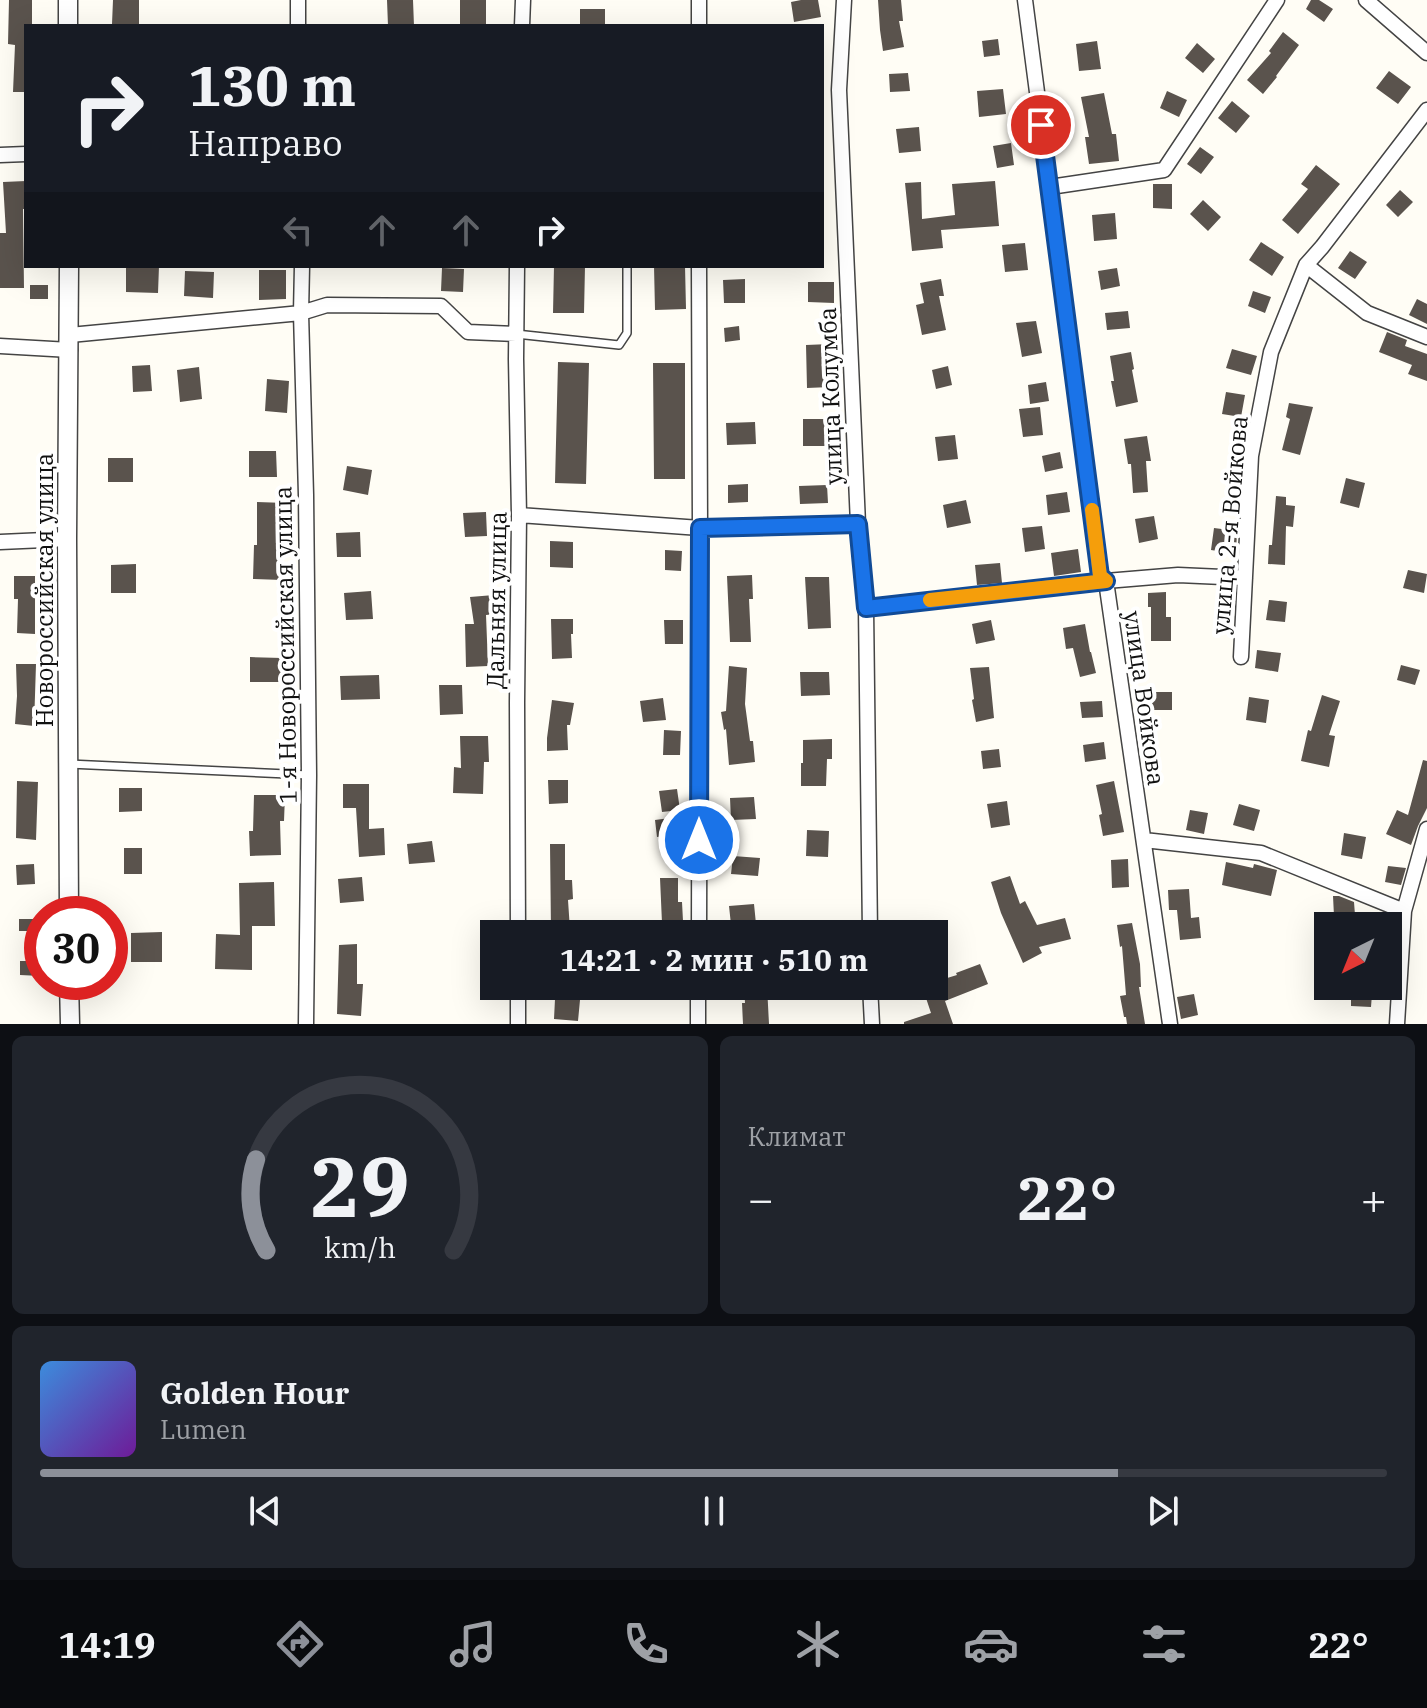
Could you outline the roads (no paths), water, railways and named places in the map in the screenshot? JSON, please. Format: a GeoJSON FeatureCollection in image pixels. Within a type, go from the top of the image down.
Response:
{"type":"FeatureCollection","features":[{"type":"Feature","properties":{"kind":"street"},"geometry":{"type":"LineString","coordinates":[[68,0],[68,24]]}},
{"type":"Feature","properties":{"kind":"street"},"geometry":{"type":"LineString","coordinates":[[298,0],[298,24]]}},
{"type":"Feature","properties":{"kind":"street"},"geometry":{"type":"LineString","coordinates":[[522,24],[523,0]]}},
{"type":"Feature","properties":{"kind":"street"},"geometry":{"type":"LineString","coordinates":[[699,0],[699,24]]}},
{"type":"Feature","properties":{"kind":"street","name":"улица Колумба"},"geometry":{"type":"LineString","coordinates":[[844,0],[839,90],[858,524],[866,608],[870,920]]}},
{"type":"Feature","properties":{"kind":"street","name":"улица Войкова"},"geometry":{"type":"LineString","coordinates":[[1025,0],[1100,576],[1106,581],[1170,1024]]}},
{"type":"Feature","properties":{"kind":"street"},"geometry":{"type":"LineString","coordinates":[[1050,187],[1164,170],[1277,0]]}},
{"type":"Feature","properties":{"kind":"street"},"geometry":{"type":"LineString","coordinates":[[1366,0],[1427,53]]}},
{"type":"Feature","properties":{"kind":"street"},"geometry":{"type":"LineString","coordinates":[[824,92],[839,90]]}},
{"type":"Feature","properties":{"kind":"street","name":"улица 2-я Войкова"},"geometry":{"type":"LineString","coordinates":[[1241,657],[1251,456],[1271,352],[1306,265],[1427,110]]}},
{"type":"Feature","properties":{"kind":"street"},"geometry":{"type":"LineString","coordinates":[[0,155],[24,154]]}},
{"type":"Feature","properties":{"kind":"street"},"geometry":{"type":"LineString","coordinates":[[1306,265],[1367,313],[1427,337]]}},
{"type":"Feature","properties":{"kind":"street","name":"Новороссийская улица"},"geometry":{"type":"LineString","coordinates":[[69,268],[69,896]]}},
{"type":"Feature","properties":{"kind":"street","name":"1-я Новороссийская улица"},"geometry":{"type":"LineString","coordinates":[[302,268],[309,775],[306,1024]]}},
{"type":"Feature","properties":{"kind":"street","name":"Дальняя улица"},"geometry":{"type":"LineString","coordinates":[[517,268],[518,920]]}},
{"type":"Feature","properties":{"kind":"street"},"geometry":{"type":"LineString","coordinates":[[699,268],[699,920]]}},
{"type":"Feature","properties":{"kind":"street"},"geometry":{"type":"LineString","coordinates":[[0,346],[70,342],[301,313],[327,305],[441,306],[468,332],[516,334]]}},
{"type":"Feature","properties":{"kind":"street"},"geometry":{"type":"LineString","coordinates":[[519,515],[700,528],[858,524]]}},
{"type":"Feature","properties":{"kind":"street"},"geometry":{"type":"LineString","coordinates":[[0,542],[67,539]]}},
{"type":"Feature","properties":{"kind":"street"},"geometry":{"type":"LineString","coordinates":[[866,608],[1178,575],[1245,578]]}},
{"type":"Feature","properties":{"kind":"street"},"geometry":{"type":"LineString","coordinates":[[1397,1024],[1404,911],[1427,829]]}},
{"type":"Feature","properties":{"kind":"street"},"geometry":{"type":"LineString","coordinates":[[1144,840],[1261,853],[1404,911]]}},
{"type":"Feature","properties":{"kind":"street"},"geometry":{"type":"LineString","coordinates":[[69,1000],[70,1024]]}},
{"type":"Feature","properties":{"kind":"street"},"geometry":{"type":"LineString","coordinates":[[518,1000],[518,1024]]}},
{"type":"Feature","properties":{"kind":"street"},"geometry":{"type":"LineString","coordinates":[[698,1000],[698,1024]]}},
{"type":"Feature","properties":{"kind":"street"},"geometry":{"type":"LineString","coordinates":[[871,1000],[872,1024]]}},
{"type":"Feature","properties":{"kind":"lane"},"geometry":{"type":"LineString","coordinates":[[516,334],[619,345],[627,333],[627,268]]}},
{"type":"Feature","properties":{"kind":"lane"},"geometry":{"type":"LineString","coordinates":[[67,764],[309,775]]}}]}
